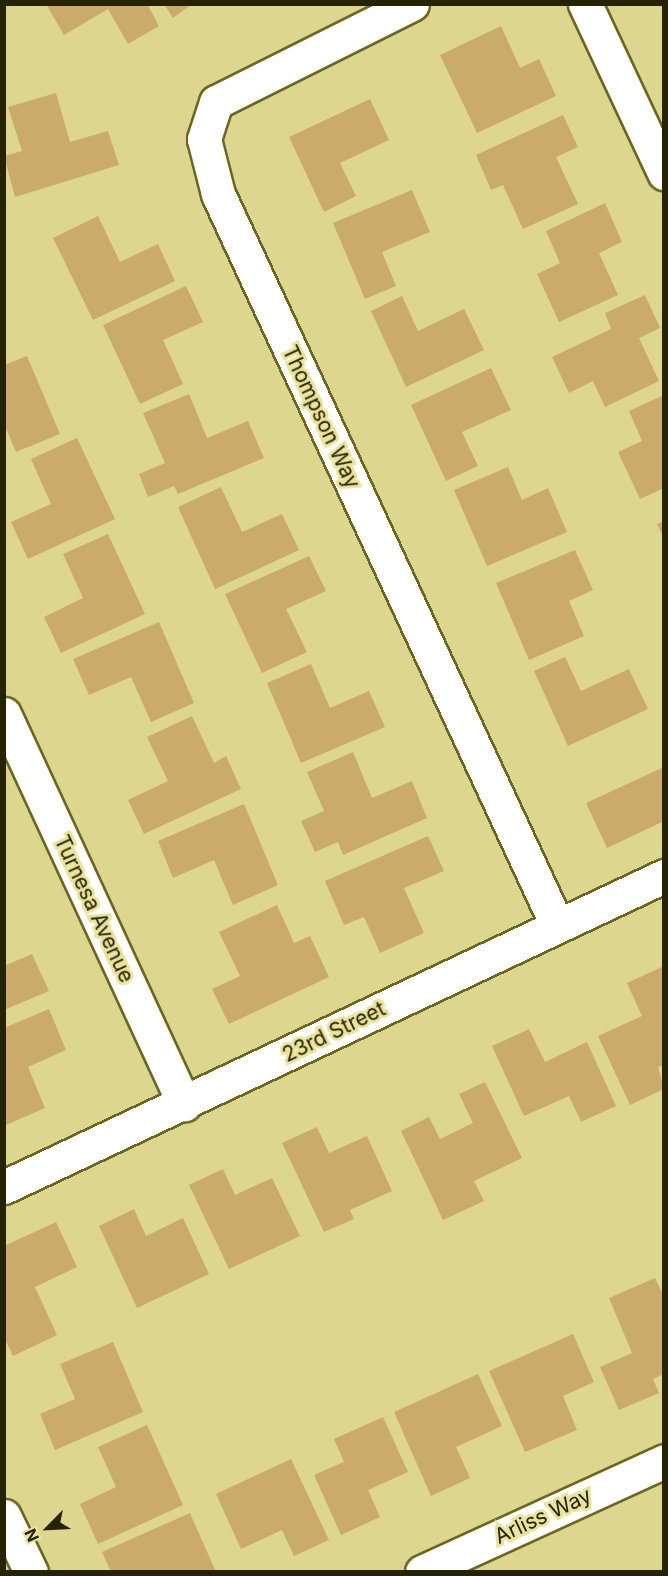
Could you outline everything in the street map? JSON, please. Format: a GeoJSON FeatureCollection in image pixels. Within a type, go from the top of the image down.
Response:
{"type":"FeatureCollection","features":[{"type":"Feature","properties":{"kind":"street","name":"Thompson Way"},"geometry":{"type":"LineString","coordinates":[[412,4],[245,84],[216,102],[204,139],[218,194],[557,925]]}},
{"type":"Feature","properties":{"kind":"street"},"geometry":{"type":"LineString","coordinates":[[585,4],[663,173]]}},
{"type":"Feature","properties":{"kind":"street","name":"Turnesa Avenue"},"geometry":{"type":"LineString","coordinates":[[4,714],[184,1104]]}},
{"type":"Feature","properties":{"kind":"street","name":"23rd Street"},"geometry":{"type":"LineString","coordinates":[[4,1187],[663,876]]}},
{"type":"Feature","properties":{"kind":"street","name":"Arliss Way"},"geometry":{"type":"LineString","coordinates":[[422,1572],[663,1461]]}},
{"type":"Feature","properties":{"kind":"street"},"geometry":{"type":"LineString","coordinates":[[4,1516],[31,1572]]}},
{"type":"Feature","properties":{"kind":"building"},"geometry":{"type":"Polygon","coordinates":[[[46,4],[147,4],[159,26],[128,44],[108,9],[64,35],[46,4]]]}},
{"type":"Feature","properties":{"kind":"building"},"geometry":{"type":"Polygon","coordinates":[[[164,4],[192,4],[173,18],[164,4]]]}},
{"type":"Feature","properties":{"kind":"building"},"geometry":{"type":"Polygon","coordinates":[[[501,26],[520,68],[539,59],[556,96],[477,133],[440,55],[501,26]]]}},
{"type":"Feature","properties":{"kind":"building"},"geometry":{"type":"Polygon","coordinates":[[[56,93],[70,142],[108,131],[119,165],[15,197],[4,156],[22,151],[8,107],[56,93]]]}},
{"type":"Feature","properties":{"kind":"building"},"geometry":{"type":"Polygon","coordinates":[[[370,99],[389,140],[340,163],[356,196],[324,212],[289,137],[370,99]]]}},
{"type":"Feature","properties":{"kind":"building"},"geometry":{"type":"Polygon","coordinates":[[[563,115],[578,147],[556,157],[578,204],[523,229],[503,185],[491,190],[476,155],[563,115]]]}},
{"type":"Feature","properties":{"kind":"building"},"geometry":{"type":"Polygon","coordinates":[[[412,190],[430,232],[382,252],[396,286],[365,299],[333,223],[412,190]]]}},
{"type":"Feature","properties":{"kind":"building"},"geometry":{"type":"Polygon","coordinates":[[[605,203],[622,242],[599,253],[618,295],[559,322],[537,274],[560,263],[546,231],[605,203]]]}},
{"type":"Feature","properties":{"kind":"building"},"geometry":{"type":"Polygon","coordinates":[[[98,216],[120,262],[158,244],[175,281],[93,320],[53,238],[98,216]]]}},
{"type":"Feature","properties":{"kind":"building"},"geometry":{"type":"Polygon","coordinates":[[[186,286],[203,322],[163,340],[183,384],[140,404],[103,325],[186,286]]]}},
{"type":"Feature","properties":{"kind":"building"},"geometry":{"type":"Polygon","coordinates":[[[645,295],[660,328],[639,338],[659,381],[605,407],[593,381],[569,393],[552,357],[611,329],[605,313],[645,295]]]}},
{"type":"Feature","properties":{"kind":"building"},"geometry":{"type":"Polygon","coordinates":[[[402,296],[418,331],[464,309],[484,350],[406,387],[371,311],[402,296]]]}},
{"type":"Feature","properties":{"kind":"building"},"geometry":{"type":"Polygon","coordinates":[[[27,356],[60,434],[16,452],[4,424],[4,365],[27,356]]]}},
{"type":"Feature","properties":{"kind":"building"},"geometry":{"type":"Polygon","coordinates":[[[491,368],[511,410],[462,432],[478,466],[446,481],[411,405],[491,368]]]}},
{"type":"Feature","properties":{"kind":"building"},"geometry":{"type":"Polygon","coordinates":[[[189,394],[207,438],[248,421],[264,458],[178,494],[174,486],[148,497],[139,474],[165,463],[143,413],[189,394]]]}},
{"type":"Feature","properties":{"kind":"building"},"geometry":{"type":"Polygon","coordinates":[[[664,395],[664,488],[640,499],[618,452],[642,441],[629,411],[664,395]]]}},
{"type":"Feature","properties":{"kind":"building"},"geometry":{"type":"Polygon","coordinates":[[[77,438],[115,519],[28,559],[11,522],[51,504],[31,459],[77,438]]]}},
{"type":"Feature","properties":{"kind":"building"},"geometry":{"type":"Polygon","coordinates":[[[508,467],[522,500],[548,488],[567,532],[487,566],[454,490],[508,467]]]}},
{"type":"Feature","properties":{"kind":"building"},"geometry":{"type":"Polygon","coordinates":[[[221,487],[242,532],[282,514],[299,550],[215,589],[178,507],[221,487]]]}},
{"type":"Feature","properties":{"kind":"building"},"geometry":{"type":"Polygon","coordinates":[[[664,521],[664,538],[657,524],[664,521]]]}},
{"type":"Feature","properties":{"kind":"building"},"geometry":{"type":"Polygon","coordinates":[[[108,534],[145,614],[61,653],[44,617],[83,598],[63,554],[108,534]]]}},
{"type":"Feature","properties":{"kind":"building"},"geometry":{"type":"Polygon","coordinates":[[[575,550],[593,590],[569,601],[584,636],[529,660],[496,583],[575,550]]]}},
{"type":"Feature","properties":{"kind":"building"},"geometry":{"type":"Polygon","coordinates":[[[309,556],[326,591],[286,609],[307,652],[262,673],[225,594],[309,556]]]}},
{"type":"Feature","properties":{"kind":"building"},"geometry":{"type":"Polygon","coordinates":[[[159,622],[194,703],[151,722],[131,677],[89,695],[73,659],[159,622]]]}},
{"type":"Feature","properties":{"kind":"building"},"geometry":{"type":"Polygon","coordinates":[[[565,657],[581,691],[629,669],[648,709],[568,746],[534,671],[565,657]]]}},
{"type":"Feature","properties":{"kind":"building"},"geometry":{"type":"Polygon","coordinates":[[[311,664],[330,708],[369,691],[385,727],[301,763],[267,683],[311,664]]]}},
{"type":"Feature","properties":{"kind":"building"},"geometry":{"type":"Polygon","coordinates":[[[192,716],[214,763],[226,756],[241,789],[144,834],[128,800],[168,781],[147,737],[192,716]]]}},
{"type":"Feature","properties":{"kind":"building"},"geometry":{"type":"Polygon","coordinates":[[[353,752],[372,798],[412,781],[427,818],[343,855],[338,842],[315,852],[301,821],[324,811],[307,772],[353,752]]]}},
{"type":"Feature","properties":{"kind":"building"},"geometry":{"type":"Polygon","coordinates":[[[664,767],[664,821],[607,848],[586,803],[664,767]]]}},
{"type":"Feature","properties":{"kind":"building"},"geometry":{"type":"Polygon","coordinates":[[[244,804],[278,885],[233,905],[214,860],[173,878],[158,841],[244,804]]]}},
{"type":"Feature","properties":{"kind":"building"},"geometry":{"type":"Polygon","coordinates":[[[428,836],[444,871],[404,888],[424,933],[380,953],[364,917],[344,925],[325,881],[428,836]]]}},
{"type":"Feature","properties":{"kind":"building"},"geometry":{"type":"Polygon","coordinates":[[[277,905],[294,943],[310,936],[329,977],[229,1024],[212,989],[240,976],[219,932],[277,905]]]}},
{"type":"Feature","properties":{"kind":"building"},"geometry":{"type":"Polygon","coordinates":[[[32,954],[49,991],[4,1010],[4,966],[32,954]]]}},
{"type":"Feature","properties":{"kind":"building"},"geometry":{"type":"Polygon","coordinates":[[[664,966],[664,1065],[658,1067],[664,1089],[630,1105],[598,1036],[642,1016],[627,983],[664,966]]]}},
{"type":"Feature","properties":{"kind":"building"},"geometry":{"type":"Polygon","coordinates":[[[49,1009],[66,1050],[28,1067],[45,1108],[4,1126],[4,1028],[49,1009]]]}},
{"type":"Feature","properties":{"kind":"building"},"geometry":{"type":"Polygon","coordinates":[[[529,1029],[545,1062],[587,1042],[616,1106],[581,1122],[569,1096],[524,1116],[492,1046],[529,1029]]]}},
{"type":"Feature","properties":{"kind":"building"},"geometry":{"type":"Polygon","coordinates":[[[485,1082],[522,1158],[474,1181],[484,1201],[443,1220],[401,1131],[429,1117],[440,1139],[473,1123],[459,1094],[485,1082]]]}},
{"type":"Feature","properties":{"kind":"building"},"geometry":{"type":"Polygon","coordinates":[[[317,1127],[329,1153],[367,1136],[392,1191],[350,1210],[354,1219],[324,1232],[282,1143],[317,1127]]]}},
{"type":"Feature","properties":{"kind":"building"},"geometry":{"type":"Polygon","coordinates":[[[223,1169],[235,1195],[272,1178],[300,1236],[229,1269],[189,1185],[223,1169]]]}},
{"type":"Feature","properties":{"kind":"building"},"geometry":{"type":"Polygon","coordinates":[[[134,1209],[146,1236],[183,1218],[209,1274],[137,1308],[99,1226],[134,1209]]]}},
{"type":"Feature","properties":{"kind":"building"},"geometry":{"type":"Polygon","coordinates":[[[56,1222],[77,1267],[35,1287],[57,1335],[13,1356],[4,1337],[4,1246],[56,1222]]]}},
{"type":"Feature","properties":{"kind":"building"},"geometry":{"type":"Polygon","coordinates":[[[655,1278],[664,1297],[664,1374],[653,1379],[659,1393],[619,1410],[600,1367],[632,1353],[609,1298],[655,1278]]]}},
{"type":"Feature","properties":{"kind":"building"},"geometry":{"type":"Polygon","coordinates":[[[573,1334],[594,1382],[563,1396],[577,1430],[525,1452],[489,1371],[573,1334]]]}},
{"type":"Feature","properties":{"kind":"building"},"geometry":{"type":"Polygon","coordinates":[[[113,1342],[143,1412],[55,1450],[40,1414],[75,1399],[60,1364],[113,1342]]]}},
{"type":"Feature","properties":{"kind":"building"},"geometry":{"type":"Polygon","coordinates":[[[478,1374],[502,1426],[456,1447],[470,1478],[431,1496],[394,1412],[478,1374]]]}},
{"type":"Feature","properties":{"kind":"building"},"geometry":{"type":"Polygon","coordinates":[[[383,1417],[408,1472],[368,1490],[380,1517],[341,1535],[314,1475],[344,1462],[334,1439],[383,1417]]]}},
{"type":"Feature","properties":{"kind":"building"},"geometry":{"type":"Polygon","coordinates":[[[147,1425],[183,1505],[98,1544],[80,1504],[116,1487],[98,1447],[147,1425]]]}},
{"type":"Feature","properties":{"kind":"building"},"geometry":{"type":"Polygon","coordinates":[[[291,1459],[329,1540],[294,1556],[282,1530],[241,1549],[216,1494],[291,1459]]]}},
{"type":"Feature","properties":{"kind":"building"},"geometry":{"type":"Polygon","coordinates":[[[190,1513],[216,1572],[111,1572],[102,1552],[190,1513]]]}}]}
